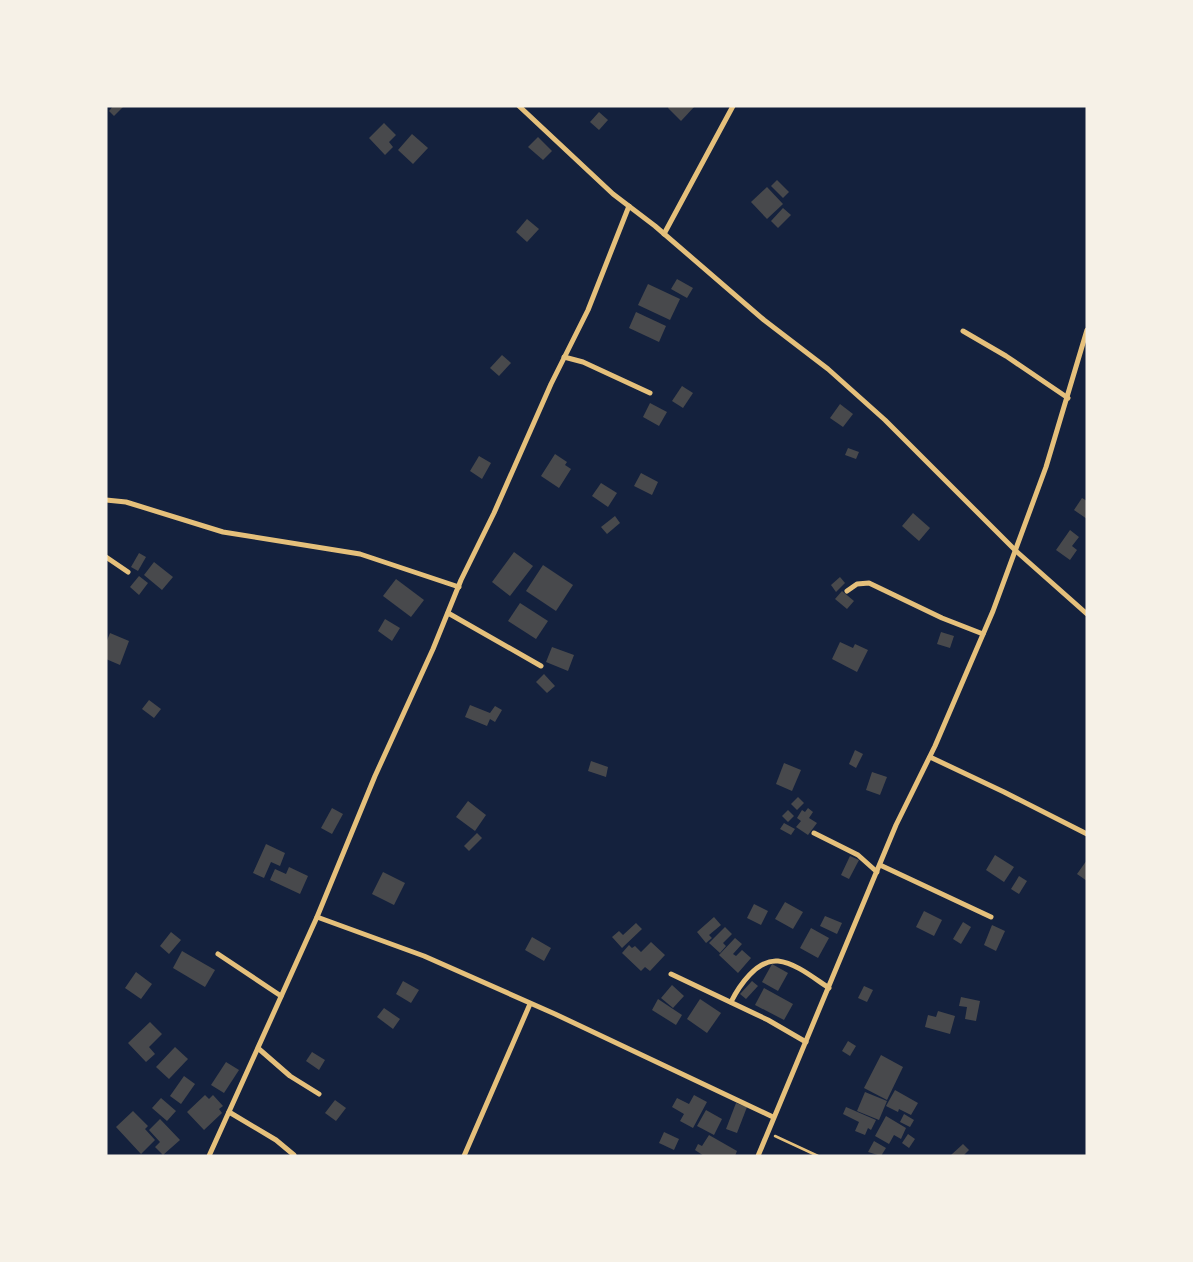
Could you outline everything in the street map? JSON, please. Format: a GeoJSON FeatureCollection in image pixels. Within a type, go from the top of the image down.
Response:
{"type":"FeatureCollection","features":[{"type":"Feature","properties":{"kind":"street"},"geometry":{"type":"LineString","coordinates":[[519,106],[612,194],[664,234],[764,320],[835,375],[885,420],[1016,551],[1087,614]]}},
{"type":"Feature","properties":{"kind":"street"},"geometry":{"type":"LineString","coordinates":[[664,234],[734,106]]}},
{"type":"Feature","properties":{"kind":"street"},"geometry":{"type":"LineString","coordinates":[[209,1156],[259,1049],[317,917],[376,776],[459,587],[564,357],[588,310],[629,206]]}},
{"type":"Feature","properties":{"kind":"street"},"geometry":{"type":"LineString","coordinates":[[758,1156],[896,825],[930,757],[983,634],[1016,551],[1068,398],[1087,330]]}},
{"type":"Feature","properties":{"kind":"street"},"geometry":{"type":"LineString","coordinates":[[963,331],[1006,356],[1068,398]]}},
{"type":"Feature","properties":{"kind":"street"},"geometry":{"type":"LineString","coordinates":[[564,357],[583,362],[650,393]]}},
{"type":"Feature","properties":{"kind":"street"},"geometry":{"type":"LineString","coordinates":[[106,500],[126,502],[223,532],[360,554],[459,587]]}},
{"type":"Feature","properties":{"kind":"street"},"geometry":{"type":"LineString","coordinates":[[106,556],[128,572]]}},
{"type":"Feature","properties":{"kind":"street"},"geometry":{"type":"LineString","coordinates":[[847,591],[857,584],[868,583],[942,618],[983,634]]}},
{"type":"Feature","properties":{"kind":"street"},"geometry":{"type":"LineString","coordinates":[[448,613],[541,666]]}},
{"type":"Feature","properties":{"kind":"street"},"geometry":{"type":"LineString","coordinates":[[930,757],[1087,834]]}},
{"type":"Feature","properties":{"kind":"street"},"geometry":{"type":"LineString","coordinates":[[814,833],[858,855],[877,872]]}},
{"type":"Feature","properties":{"kind":"street"},"geometry":{"type":"LineString","coordinates":[[880,865],[991,917]]}},
{"type":"Feature","properties":{"kind":"street"},"geometry":{"type":"LineString","coordinates":[[317,917],[424,956],[686,1074],[773,1117]]}},
{"type":"Feature","properties":{"kind":"street"},"geometry":{"type":"LineString","coordinates":[[218,954],[281,996]]}},
{"type":"Feature","properties":{"kind":"street"},"geometry":{"type":"LineString","coordinates":[[731,1002],[738,989],[748,977],[769,962],[779,961],[794,966],[829,988]]}},
{"type":"Feature","properties":{"kind":"street"},"geometry":{"type":"LineString","coordinates":[[671,974],[768,1020],[806,1042]]}},
{"type":"Feature","properties":{"kind":"street"},"geometry":{"type":"LineString","coordinates":[[464,1156],[530,1004]]}},
{"type":"Feature","properties":{"kind":"street"},"geometry":{"type":"LineString","coordinates":[[259,1049],[285,1072],[319,1094]]}},
{"type":"Feature","properties":{"kind":"street"},"geometry":{"type":"LineString","coordinates":[[229,1112],[276,1140],[294,1155]]}},
{"type":"Feature","properties":{"kind":"path"},"geometry":{"type":"LineString","coordinates":[[767,1132],[818,1156]]}},
{"type":"Feature","properties":{"kind":"building"},"geometry":{"type":"Polygon","coordinates":[[[113,106],[124,106],[114,116],[109,111],[113,106]]]}},
{"type":"Feature","properties":{"kind":"building"},"geometry":{"type":"Polygon","coordinates":[[[669,106],[695,106],[681,121],[668,108],[669,106]]]}},
{"type":"Feature","properties":{"kind":"building"},"geometry":{"type":"Polygon","coordinates":[[[599,112],[608,120],[599,130],[590,122],[599,112]]]}},
{"type":"Feature","properties":{"kind":"building"},"geometry":{"type":"Polygon","coordinates":[[[384,123],[396,135],[389,142],[393,147],[385,155],[369,138],[384,123]]]}},
{"type":"Feature","properties":{"kind":"building"},"geometry":{"type":"Polygon","coordinates":[[[412,134],[428,148],[413,164],[398,150],[412,134]]]}},
{"type":"Feature","properties":{"kind":"building"},"geometry":{"type":"Polygon","coordinates":[[[538,137],[552,151],[543,160],[528,147],[538,137]]]}},
{"type":"Feature","properties":{"kind":"building"},"geometry":{"type":"Polygon","coordinates":[[[777,180],[789,192],[783,198],[771,186],[777,180]]]}},
{"type":"Feature","properties":{"kind":"building"},"geometry":{"type":"Polygon","coordinates":[[[767,187],[783,204],[767,219],[751,202],[767,187]]]}},
{"type":"Feature","properties":{"kind":"building"},"geometry":{"type":"Polygon","coordinates":[[[783,208],[791,215],[778,228],[771,221],[783,208]]]}},
{"type":"Feature","properties":{"kind":"building"},"geometry":{"type":"Polygon","coordinates":[[[527,219],[539,229],[527,242],[516,232],[527,219]]]}},
{"type":"Feature","properties":{"kind":"building"},"geometry":{"type":"Polygon","coordinates":[[[677,279],[693,288],[687,298],[671,289],[677,279]]]}},
{"type":"Feature","properties":{"kind":"building"},"geometry":{"type":"Polygon","coordinates":[[[648,284],[680,299],[670,320],[638,305],[648,284]]]}},
{"type":"Feature","properties":{"kind":"building"},"geometry":{"type":"Polygon","coordinates":[[[636,312],[666,326],[659,342],[629,328],[636,312]]]}},
{"type":"Feature","properties":{"kind":"building"},"geometry":{"type":"Polygon","coordinates":[[[502,355],[511,363],[499,376],[490,368],[502,355]]]}},
{"type":"Feature","properties":{"kind":"building"},"geometry":{"type":"Polygon","coordinates":[[[682,386],[693,393],[683,408],[672,401],[682,386]]]}},
{"type":"Feature","properties":{"kind":"building"},"geometry":{"type":"Polygon","coordinates":[[[650,403],[667,412],[659,426],[643,417],[650,403]]]}},
{"type":"Feature","properties":{"kind":"building"},"geometry":{"type":"Polygon","coordinates":[[[840,404],[853,414],[843,427],[830,418],[840,404]]]}},
{"type":"Feature","properties":{"kind":"building"},"geometry":{"type":"Polygon","coordinates":[[[848,448],[859,452],[856,459],[845,455],[848,448]]]}},
{"type":"Feature","properties":{"kind":"building"},"geometry":{"type":"Polygon","coordinates":[[[555,454],[567,462],[565,465],[571,469],[559,488],[541,476],[555,454]]]}},
{"type":"Feature","properties":{"kind":"building"},"geometry":{"type":"Polygon","coordinates":[[[479,456],[491,463],[482,479],[470,471],[479,456]]]}},
{"type":"Feature","properties":{"kind":"building"},"geometry":{"type":"Polygon","coordinates":[[[641,473],[658,482],[652,495],[634,486],[641,473]]]}},
{"type":"Feature","properties":{"kind":"building"},"geometry":{"type":"Polygon","coordinates":[[[601,483],[617,493],[608,507],[592,496],[601,483]]]}},
{"type":"Feature","properties":{"kind":"building"},"geometry":{"type":"Polygon","coordinates":[[[1082,498],[1087,501],[1087,519],[1074,510],[1082,498]]]}},
{"type":"Feature","properties":{"kind":"building"},"geometry":{"type":"Polygon","coordinates":[[[913,513],[930,528],[919,541],[902,526],[913,513]]]}},
{"type":"Feature","properties":{"kind":"building"},"geometry":{"type":"Polygon","coordinates":[[[615,516],[620,523],[607,534],[601,527],[615,516]]]}},
{"type":"Feature","properties":{"kind":"building"},"geometry":{"type":"Polygon","coordinates":[[[1070,530],[1079,537],[1072,546],[1077,550],[1070,560],[1056,550],[1070,530]]]}},
{"type":"Feature","properties":{"kind":"building"},"geometry":{"type":"Polygon","coordinates":[[[514,552],[533,566],[510,596],[492,582],[514,552]]]}},
{"type":"Feature","properties":{"kind":"building"},"geometry":{"type":"Polygon","coordinates":[[[139,553],[146,557],[138,571],[131,567],[139,553]]]}},
{"type":"Feature","properties":{"kind":"building"},"geometry":{"type":"Polygon","coordinates":[[[154,562],[173,577],[162,590],[144,575],[154,562]]]}},
{"type":"Feature","properties":{"kind":"building"},"geometry":{"type":"Polygon","coordinates":[[[543,565],[573,585],[556,611],[526,591],[543,565]]]}},
{"type":"Feature","properties":{"kind":"building"},"geometry":{"type":"Polygon","coordinates":[[[139,576],[148,583],[139,595],[130,587],[139,576]]]}},
{"type":"Feature","properties":{"kind":"building"},"geometry":{"type":"Polygon","coordinates":[[[840,577],[845,583],[836,592],[831,585],[840,577]]]}},
{"type":"Feature","properties":{"kind":"building"},"geometry":{"type":"Polygon","coordinates":[[[396,579],[424,600],[411,617],[383,596],[396,579]]]}},
{"type":"Feature","properties":{"kind":"building"},"geometry":{"type":"Polygon","coordinates":[[[842,591],[854,601],[847,609],[835,599],[842,591]]]}},
{"type":"Feature","properties":{"kind":"building"},"geometry":{"type":"Polygon","coordinates":[[[520,603],[548,621],[536,639],[508,621],[520,603]]]}},
{"type":"Feature","properties":{"kind":"building"},"geometry":{"type":"Polygon","coordinates":[[[385,619],[400,628],[392,641],[378,631],[385,619]]]}},
{"type":"Feature","properties":{"kind":"building"},"geometry":{"type":"Polygon","coordinates":[[[941,632],[954,636],[950,648],[937,644],[941,632]]]}},
{"type":"Feature","properties":{"kind":"building"},"geometry":{"type":"Polygon","coordinates":[[[110,633],[129,641],[120,665],[106,659],[106,643],[110,633]]]}},
{"type":"Feature","properties":{"kind":"building"},"geometry":{"type":"Polygon","coordinates":[[[840,642],[853,648],[855,644],[868,650],[857,672],[832,659],[840,642]]]}},
{"type":"Feature","properties":{"kind":"building"},"geometry":{"type":"Polygon","coordinates":[[[552,647],[574,655],[568,671],[546,662],[552,647]]]}},
{"type":"Feature","properties":{"kind":"building"},"geometry":{"type":"Polygon","coordinates":[[[544,674],[555,686],[547,693],[536,682],[544,674]]]}},
{"type":"Feature","properties":{"kind":"building"},"geometry":{"type":"Polygon","coordinates":[[[149,700],[161,709],[154,718],[142,709],[149,700]]]}},
{"type":"Feature","properties":{"kind":"building"},"geometry":{"type":"Polygon","coordinates":[[[470,705],[490,713],[495,706],[502,710],[495,722],[490,719],[487,726],[465,717],[470,705]]]}},
{"type":"Feature","properties":{"kind":"building"},"geometry":{"type":"Polygon","coordinates":[[[855,750],[863,754],[856,768],[849,764],[855,750]]]}},
{"type":"Feature","properties":{"kind":"building"},"geometry":{"type":"Polygon","coordinates":[[[591,761],[608,767],[606,777],[588,771],[591,761]]]}},
{"type":"Feature","properties":{"kind":"building"},"geometry":{"type":"Polygon","coordinates":[[[784,763],[801,770],[792,791],[776,784],[784,763]]]}},
{"type":"Feature","properties":{"kind":"building"},"geometry":{"type":"Polygon","coordinates":[[[872,772],[887,777],[880,795],[866,790],[872,772]]]}},
{"type":"Feature","properties":{"kind":"building"},"geometry":{"type":"Polygon","coordinates":[[[798,797],[804,803],[797,810],[791,804],[798,797]]]}},
{"type":"Feature","properties":{"kind":"building"},"geometry":{"type":"Polygon","coordinates":[[[468,801],[486,815],[475,831],[456,817],[468,801]]]}},
{"type":"Feature","properties":{"kind":"building"},"geometry":{"type":"Polygon","coordinates":[[[332,808],[343,814],[332,834],[321,828],[332,808]]]}},
{"type":"Feature","properties":{"kind":"building"},"geometry":{"type":"Polygon","coordinates":[[[808,808],[813,812],[809,818],[817,823],[808,835],[796,827],[801,821],[797,818],[802,810],[805,812],[808,808]]]}},
{"type":"Feature","properties":{"kind":"building"},"geometry":{"type":"Polygon","coordinates":[[[788,810],[794,816],[788,822],[782,816],[788,810]]]}},
{"type":"Feature","properties":{"kind":"building"},"geometry":{"type":"Polygon","coordinates":[[[784,823],[795,829],[791,835],[780,829],[784,823]]]}},
{"type":"Feature","properties":{"kind":"building"},"geometry":{"type":"Polygon","coordinates":[[[477,833],[482,838],[469,851],[464,846],[477,833]]]}},
{"type":"Feature","properties":{"kind":"building"},"geometry":{"type":"Polygon","coordinates":[[[266,844],[285,853],[280,866],[271,862],[264,878],[253,873],[266,844]]]}},
{"type":"Feature","properties":{"kind":"building"},"geometry":{"type":"Polygon","coordinates":[[[995,855],[1014,867],[1004,882],[986,870],[995,855]]]}},
{"type":"Feature","properties":{"kind":"building"},"geometry":{"type":"Polygon","coordinates":[[[850,856],[859,860],[849,879],[841,875],[850,856]]]}},
{"type":"Feature","properties":{"kind":"building"},"geometry":{"type":"Polygon","coordinates":[[[1087,860],[1087,881],[1077,874],[1087,860]]]}},
{"type":"Feature","properties":{"kind":"building"},"geometry":{"type":"Polygon","coordinates":[[[289,867],[308,876],[300,894],[270,880],[275,869],[286,874],[289,867]]]}},
{"type":"Feature","properties":{"kind":"building"},"geometry":{"type":"Polygon","coordinates":[[[383,872],[405,883],[394,905],[372,894],[383,872]]]}},
{"type":"Feature","properties":{"kind":"building"},"geometry":{"type":"Polygon","coordinates":[[[1019,876],[1027,881],[1019,894],[1011,889],[1019,876]]]}},
{"type":"Feature","properties":{"kind":"building"},"geometry":{"type":"Polygon","coordinates":[[[785,902],[803,912],[793,929],[775,919],[785,902]]]}},
{"type":"Feature","properties":{"kind":"building"},"geometry":{"type":"Polygon","coordinates":[[[754,904],[768,911],[761,925],[747,918],[754,904]]]}},
{"type":"Feature","properties":{"kind":"building"},"geometry":{"type":"Polygon","coordinates":[[[924,911],[942,920],[934,936],[916,927],[924,911]]]}},
{"type":"Feature","properties":{"kind":"building"},"geometry":{"type":"Polygon","coordinates":[[[825,916],[842,923],[837,934],[820,926],[825,916]]]}},
{"type":"Feature","properties":{"kind":"building"},"geometry":{"type":"Polygon","coordinates":[[[714,917],[721,925],[709,935],[712,938],[706,943],[697,932],[714,917]]]}},
{"type":"Feature","properties":{"kind":"building"},"geometry":{"type":"Polygon","coordinates":[[[963,922],[971,927],[961,944],[953,939],[963,922]]]}},
{"type":"Feature","properties":{"kind":"building"},"geometry":{"type":"Polygon","coordinates":[[[636,923],[642,929],[622,948],[612,937],[619,931],[623,935],[636,923]]]}},
{"type":"Feature","properties":{"kind":"building"},"geometry":{"type":"Polygon","coordinates":[[[992,925],[1005,931],[996,951],[984,945],[992,925]]]}},
{"type":"Feature","properties":{"kind":"building"},"geometry":{"type":"Polygon","coordinates":[[[725,927],[732,934],[723,943],[726,946],[720,953],[709,943],[725,927]]]}},
{"type":"Feature","properties":{"kind":"building"},"geometry":{"type":"Polygon","coordinates":[[[811,928],[829,938],[818,958],[800,948],[811,928]]]}},
{"type":"Feature","properties":{"kind":"building"},"geometry":{"type":"Polygon","coordinates":[[[171,932],[181,940],[169,954],[160,946],[171,932]]]}},
{"type":"Feature","properties":{"kind":"building"},"geometry":{"type":"Polygon","coordinates":[[[532,937],[551,948],[544,961],[525,950],[532,937]]]}},
{"type":"Feature","properties":{"kind":"building"},"geometry":{"type":"Polygon","coordinates":[[[735,938],[742,944],[733,954],[736,956],[742,950],[751,958],[738,973],[719,955],[735,938]]]}},
{"type":"Feature","properties":{"kind":"building"},"geometry":{"type":"Polygon","coordinates":[[[651,942],[665,955],[650,971],[645,967],[641,971],[622,953],[629,945],[632,948],[635,946],[641,952],[651,942]]]}},
{"type":"Feature","properties":{"kind":"building"},"geometry":{"type":"Polygon","coordinates":[[[182,951],[215,970],[205,987],[173,968],[182,951]]]}},
{"type":"Feature","properties":{"kind":"building"},"geometry":{"type":"Polygon","coordinates":[[[772,964],[788,973],[778,991],[762,982],[772,964]]]}},
{"type":"Feature","properties":{"kind":"building"},"geometry":{"type":"Polygon","coordinates":[[[136,972],[152,984],[141,999],[125,988],[136,972]]]}},
{"type":"Feature","properties":{"kind":"building"},"geometry":{"type":"Polygon","coordinates":[[[403,981],[419,990],[411,1003],[396,994],[403,981]]]}},
{"type":"Feature","properties":{"kind":"building"},"geometry":{"type":"Polygon","coordinates":[[[752,981],[758,986],[746,999],[740,994],[752,981]]]}},
{"type":"Feature","properties":{"kind":"building"},"geometry":{"type":"Polygon","coordinates":[[[672,985],[684,996],[673,1008],[661,998],[672,985]]]}},
{"type":"Feature","properties":{"kind":"building"},"geometry":{"type":"Polygon","coordinates":[[[864,986],[873,990],[867,1002],[858,998],[864,986]]]}},
{"type":"Feature","properties":{"kind":"building"},"geometry":{"type":"Polygon","coordinates":[[[764,988],[793,1004],[784,1020],[755,1005],[764,988]]]}},
{"type":"Feature","properties":{"kind":"building"},"geometry":{"type":"Polygon","coordinates":[[[961,997],[980,1001],[976,1021],[965,1019],[967,1007],[959,1006],[961,997]]]}},
{"type":"Feature","properties":{"kind":"building"},"geometry":{"type":"Polygon","coordinates":[[[658,999],[682,1015],[676,1025],[652,1010],[658,999]]]}},
{"type":"Feature","properties":{"kind":"building"},"geometry":{"type":"Polygon","coordinates":[[[700,999],[721,1013],[707,1033],[687,1019],[700,999]]]}},
{"type":"Feature","properties":{"kind":"building"},"geometry":{"type":"Polygon","coordinates":[[[384,1008],[400,1019],[393,1029],[377,1017],[384,1008]]]}},
{"type":"Feature","properties":{"kind":"building"},"geometry":{"type":"Polygon","coordinates":[[[938,1011],[955,1016],[950,1034],[925,1027],[928,1015],[936,1017],[938,1011]]]}},
{"type":"Feature","properties":{"kind":"building"},"geometry":{"type":"Polygon","coordinates":[[[150,1022],[162,1034],[149,1047],[155,1054],[146,1062],[128,1043],[150,1022]]]}},
{"type":"Feature","properties":{"kind":"building"},"geometry":{"type":"Polygon","coordinates":[[[848,1041],[856,1046],[850,1056],[842,1051],[848,1041]]]}},
{"type":"Feature","properties":{"kind":"building"},"geometry":{"type":"Polygon","coordinates":[[[175,1047],[188,1059],[169,1079],[156,1067],[175,1047]]]}},
{"type":"Feature","properties":{"kind":"building"},"geometry":{"type":"Polygon","coordinates":[[[312,1052],[325,1060],[319,1070],[306,1061],[312,1052]]]}},
{"type":"Feature","properties":{"kind":"building"},"geometry":{"type":"Polygon","coordinates":[[[881,1055],[903,1067],[887,1100],[864,1088],[881,1055]]]}},
{"type":"Feature","properties":{"kind":"building"},"geometry":{"type":"Polygon","coordinates":[[[226,1062],[239,1070],[224,1093],[211,1085],[226,1062]]]}},
{"type":"Feature","properties":{"kind":"building"},"geometry":{"type":"Polygon","coordinates":[[[184,1076],[195,1084],[181,1104],[170,1096],[184,1076]]]}},
{"type":"Feature","properties":{"kind":"building"},"geometry":{"type":"Polygon","coordinates":[[[895,1090],[918,1103],[911,1115],[899,1109],[898,1112],[886,1106],[895,1090]]]}},
{"type":"Feature","properties":{"kind":"building"},"geometry":{"type":"Polygon","coordinates":[[[865,1092],[887,1101],[879,1120],[857,1111],[865,1092]]]}},
{"type":"Feature","properties":{"kind":"building"},"geometry":{"type":"Polygon","coordinates":[[[205,1095],[209,1099],[213,1095],[223,1106],[219,1109],[222,1113],[204,1130],[187,1112],[205,1095]]]}},
{"type":"Feature","properties":{"kind":"building"},"geometry":{"type":"Polygon","coordinates":[[[694,1095],[707,1102],[693,1128],[680,1121],[684,1114],[672,1107],[677,1098],[689,1104],[694,1095]]]}},
{"type":"Feature","properties":{"kind":"building"},"geometry":{"type":"Polygon","coordinates":[[[161,1098],[176,1111],[167,1121],[152,1108],[161,1098]]]}},
{"type":"Feature","properties":{"kind":"building"},"geometry":{"type":"Polygon","coordinates":[[[335,1100],[346,1108],[336,1121],[325,1113],[335,1100]]]}},
{"type":"Feature","properties":{"kind":"building"},"geometry":{"type":"Polygon","coordinates":[[[736,1103],[747,1107],[737,1133],[726,1129],[736,1103]]]}},
{"type":"Feature","properties":{"kind":"building"},"geometry":{"type":"Polygon","coordinates":[[[846,1107],[876,1120],[871,1130],[868,1128],[865,1135],[855,1131],[859,1122],[843,1114],[846,1107]]]}},
{"type":"Feature","properties":{"kind":"building"},"geometry":{"type":"Polygon","coordinates":[[[706,1110],[722,1119],[714,1135],[697,1126],[706,1110]]]}},
{"type":"Feature","properties":{"kind":"building"},"geometry":{"type":"Polygon","coordinates":[[[133,1111],[148,1126],[145,1129],[155,1140],[141,1154],[116,1127],[133,1111]]]}},
{"type":"Feature","properties":{"kind":"building"},"geometry":{"type":"Polygon","coordinates":[[[904,1114],[914,1120],[910,1127],[900,1122],[904,1114]]]}},
{"type":"Feature","properties":{"kind":"building"},"geometry":{"type":"Polygon","coordinates":[[[886,1116],[906,1128],[901,1139],[894,1135],[889,1144],[875,1136],[886,1116]]]}},
{"type":"Feature","properties":{"kind":"building"},"geometry":{"type":"Polygon","coordinates":[[[160,1119],[180,1140],[163,1155],[155,1147],[160,1142],[149,1130],[160,1119]]]}},
{"type":"Feature","properties":{"kind":"building"},"geometry":{"type":"Polygon","coordinates":[[[664,1132],[679,1139],[674,1150],[659,1143],[664,1132]]]}},
{"type":"Feature","properties":{"kind":"building"},"geometry":{"type":"Polygon","coordinates":[[[908,1134],[915,1139],[909,1148],[902,1143],[908,1134]]]}},
{"type":"Feature","properties":{"kind":"building"},"geometry":{"type":"Polygon","coordinates":[[[709,1135],[737,1151],[735,1156],[704,1156],[695,1150],[698,1144],[702,1146],[709,1135]]]}},
{"type":"Feature","properties":{"kind":"building"},"geometry":{"type":"Polygon","coordinates":[[[874,1141],[886,1148],[881,1156],[868,1152],[874,1141]]]}},
{"type":"Feature","properties":{"kind":"building"},"geometry":{"type":"Polygon","coordinates":[[[963,1144],[969,1150],[963,1156],[951,1155],[963,1144]]]}}]}
